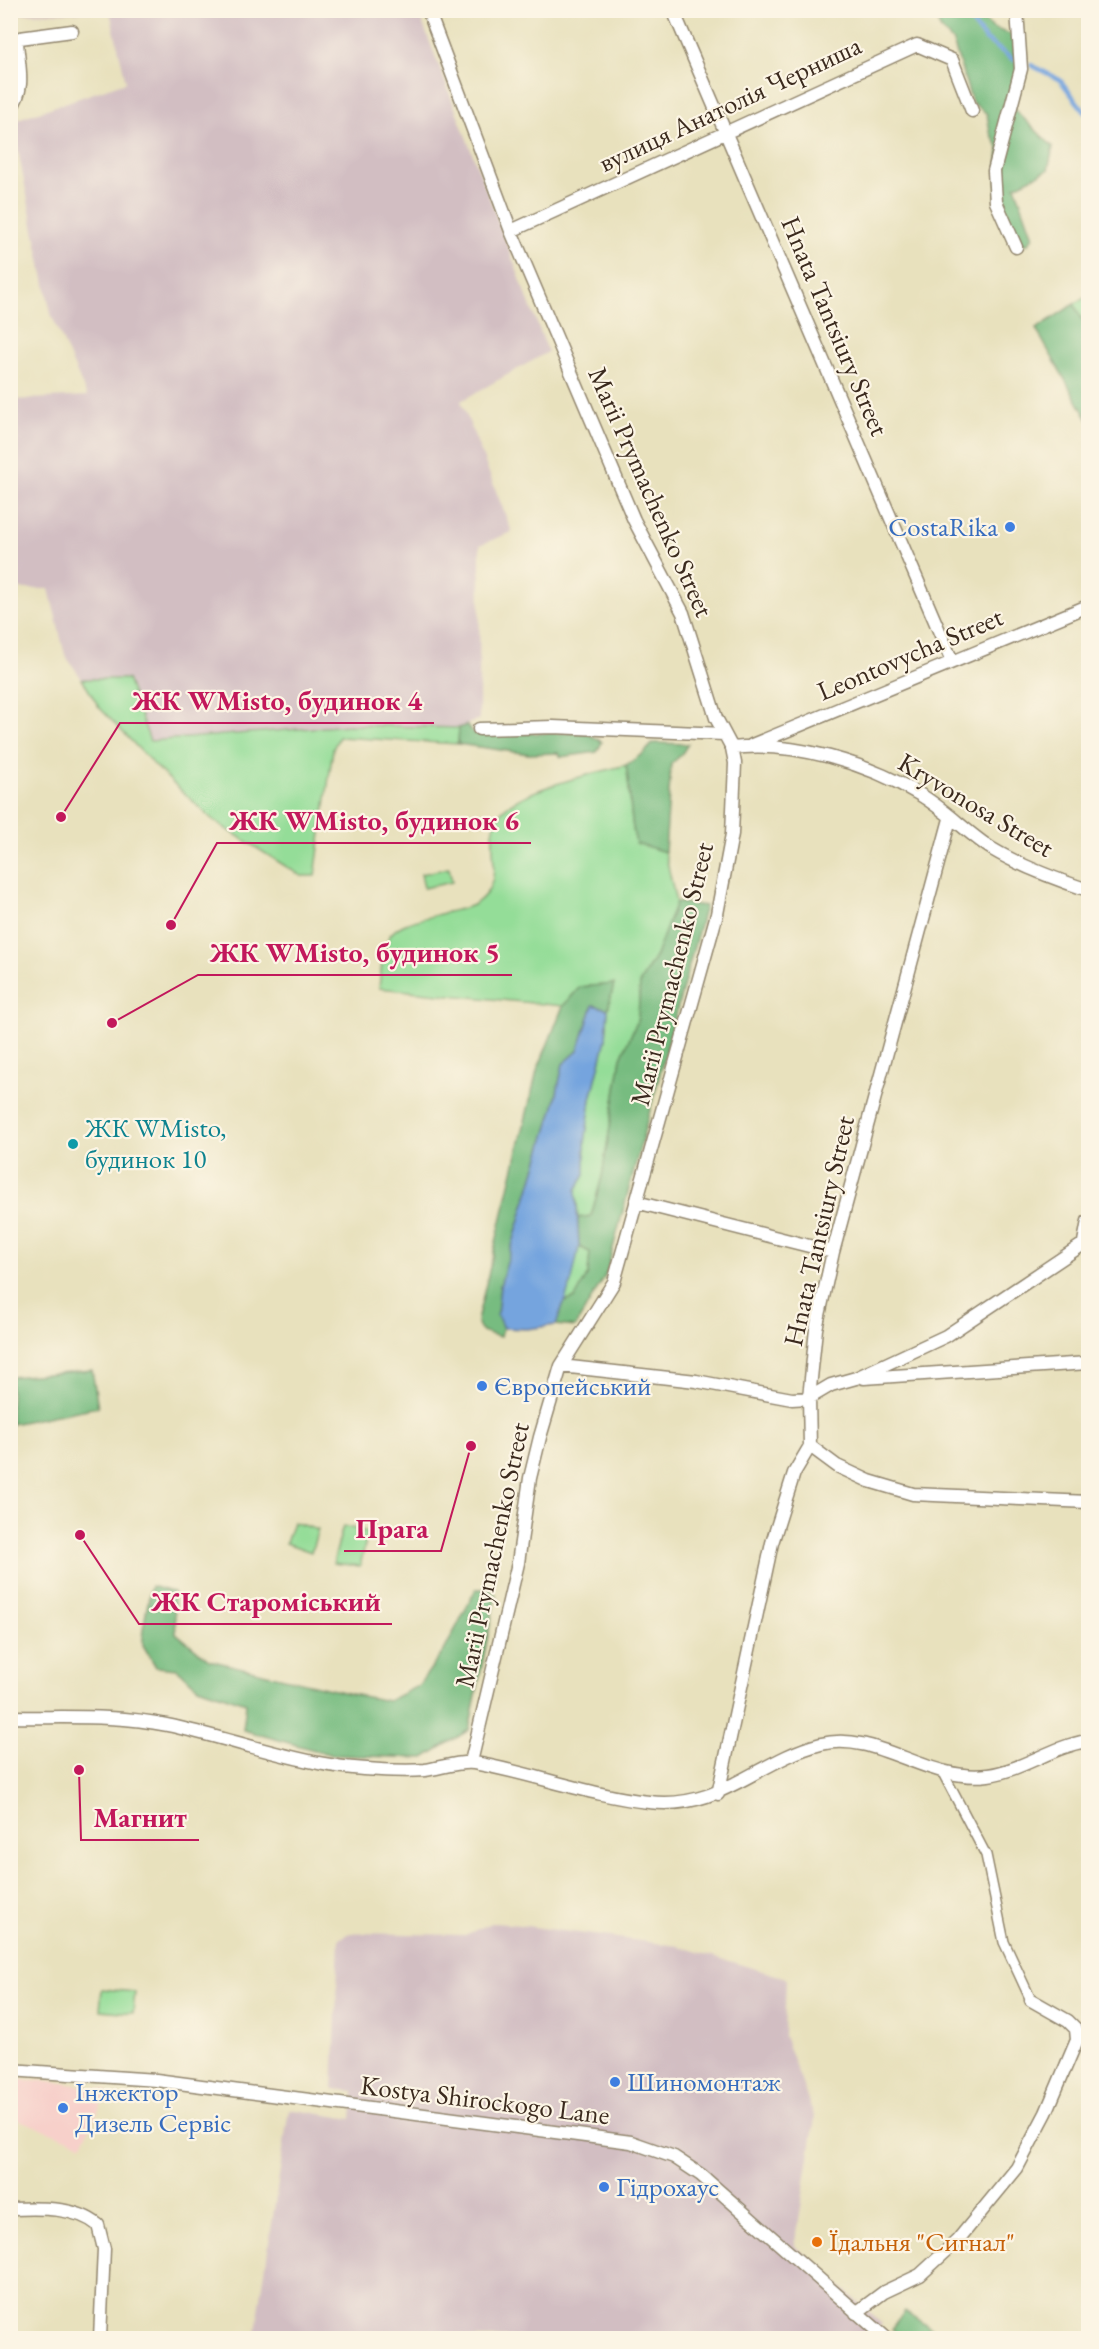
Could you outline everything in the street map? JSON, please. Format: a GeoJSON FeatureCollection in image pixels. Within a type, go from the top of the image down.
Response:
{"type":"FeatureCollection","features":[{"type":"Feature","properties":{"kind":"street","name":"Marii Prymachenko Street"},"geometry":{"type":"LineString","coordinates":[[428,10],[511,231],[634,520],[683,612],[716,718],[732,748],[735,763],[732,834],[717,914],[614,1282],[561,1366],[530,1478],[518,1563],[471,1762]]}},
{"type":"Feature","properties":{"kind":"street","name":"Hnata Tantsiury Street"},"geometry":{"type":"LineString","coordinates":[[673,10],[952,661]]}},
{"type":"Feature","properties":{"kind":"street"},"geometry":{"type":"LineString","coordinates":[[1016,247],[996,202],[994,171],[1022,69],[1017,10]]}},
{"type":"Feature","properties":{"kind":"street"},"geometry":{"type":"LineString","coordinates":[[10,109],[17,101],[22,81],[17,41],[20,38],[72,31]]}},
{"type":"Feature","properties":{"kind":"street","name":"вулиця Анатолія Черниша"},"geometry":{"type":"LineString","coordinates":[[511,231],[917,45],[952,60],[972,111]]}},
{"type":"Feature","properties":{"kind":"street","name":"Leontovycha Street"},"geometry":{"type":"LineString","coordinates":[[751,745],[1089,606]]}},
{"type":"Feature","properties":{"kind":"street"},"geometry":{"type":"LineString","coordinates":[[479,729],[553,728],[724,734]]}},
{"type":"Feature","properties":{"kind":"street","name":"Kryvonosa Street"},"geometry":{"type":"LineString","coordinates":[[732,748],[751,745],[826,756],[862,767],[920,795],[993,849],[1040,873],[1089,890]]}},
{"type":"Feature","properties":{"kind":"street","name":"Hnata Tantsiury Street"},"geometry":{"type":"LineString","coordinates":[[810,1446],[809,1398],[816,1329],[832,1252],[950,819]]}},
{"type":"Feature","properties":{"kind":"street"},"geometry":{"type":"LineString","coordinates":[[636,1202],[832,1252]]}},
{"type":"Feature","properties":{"kind":"street"},"geometry":{"type":"LineString","coordinates":[[561,1366],[696,1381],[792,1399],[809,1398],[831,1385],[856,1378],[946,1336],[1086,1242],[1089,1221]]}},
{"type":"Feature","properties":{"kind":"street"},"geometry":{"type":"LineString","coordinates":[[856,1378],[1089,1363]]}},
{"type":"Feature","properties":{"kind":"street"},"geometry":{"type":"LineString","coordinates":[[718,1794],[772,1543],[794,1473],[810,1446],[837,1466],[869,1481],[913,1494],[1089,1502]]}},
{"type":"Feature","properties":{"kind":"street"},"geometry":{"type":"LineString","coordinates":[[10,1717],[99,1718],[164,1724],[331,1765],[421,1770],[471,1762],[649,1802],[681,1803],[718,1794],[783,1759],[819,1744],[843,1740],[870,1746],[943,1773],[989,1775],[1069,1744],[1089,1741]]}},
{"type":"Feature","properties":{"kind":"street"},"geometry":{"type":"LineString","coordinates":[[856,2313],[884,2292],[920,2275],[949,2248],[1017,2168],[1046,2113],[1077,2040],[1076,2029],[1068,2021],[1031,2000],[1004,1942],[987,1855],[943,1773]]}},
{"type":"Feature","properties":{"kind":"street","name":"Kostya Shirockogo Lane"},"geometry":{"type":"LineString","coordinates":[[10,2070],[156,2080],[631,2142],[674,2157],[700,2175],[886,2338]]}},
{"type":"Feature","properties":{"kind":"street"},"geometry":{"type":"LineString","coordinates":[[10,2209],[51,2210],[79,2214],[98,2225],[104,2249],[100,2338]]}},
{"type":"Feature","properties":{"kind":"shaded area"},"geometry":{"type":"Polygon","coordinates":[[[11,11],[418,11],[548,352],[461,401],[512,532],[480,545],[479,719],[459,728],[349,725],[150,741],[127,679],[82,679],[65,655],[49,589],[11,589],[11,400],[87,396],[51,314],[12,121],[126,82],[110,12],[11,14],[11,11]]]}},
{"type":"Feature","properties":{"kind":"shaded area"},"geometry":{"type":"Polygon","coordinates":[[[491,1923],[678,1946],[786,1978],[784,2036],[815,2118],[795,2246],[882,2324],[871,2338],[255,2338],[289,2109],[352,2119],[354,2091],[333,2089],[339,1939],[350,1933],[465,1935],[491,1923]]]}},
{"type":"Feature","properties":{"kind":"shaded area"},"geometry":{"type":"Polygon","coordinates":[[[11,2080],[43,2080],[108,2090],[82,2144],[16,2119],[11,2137],[11,2080]]]}},
{"type":"Feature","properties":{"kind":"green space"},"geometry":{"type":"Polygon","coordinates":[[[934,11],[974,11],[993,28],[1013,35],[1017,72],[1011,106],[1053,147],[1048,170],[1015,186],[1033,237],[1028,244],[1018,244],[996,202],[999,148],[990,132],[987,114],[972,102],[953,42],[940,28],[934,11]]]}},
{"type":"Feature","properties":{"kind":"green space"},"geometry":{"type":"Polygon","coordinates":[[[1088,296],[1088,331],[1074,304],[1088,296]]]}},
{"type":"Feature","properties":{"kind":"green space"},"geometry":{"type":"Polygon","coordinates":[[[1074,304],[1088,331],[1088,420],[1036,329],[1074,304]]]}},
{"type":"Feature","properties":{"kind":"green space"},"geometry":{"type":"Polygon","coordinates":[[[82,679],[127,679],[150,741],[349,725],[459,728],[458,744],[339,737],[333,749],[315,876],[301,876],[214,821],[158,769],[99,707],[82,679]]]}},
{"type":"Feature","properties":{"kind":"green space"},"geometry":{"type":"Polygon","coordinates":[[[467,725],[474,734],[587,733],[602,742],[597,752],[561,757],[558,753],[529,754],[458,744],[459,728],[467,725]]]}},
{"type":"Feature","properties":{"kind":"green space"},"geometry":{"type":"Polygon","coordinates":[[[653,743],[688,744],[671,764],[665,852],[636,843],[631,814],[626,765],[645,752],[653,743]]]}},
{"type":"Feature","properties":{"kind":"green space"},"geometry":{"type":"Polygon","coordinates":[[[626,765],[636,843],[665,852],[676,902],[656,956],[640,982],[638,1019],[621,1058],[602,1177],[591,1216],[578,1218],[576,1190],[585,1175],[585,1143],[591,1099],[606,1039],[608,1009],[614,984],[580,987],[563,1006],[379,988],[381,967],[388,940],[401,926],[412,921],[462,909],[475,904],[486,894],[494,872],[494,826],[499,815],[508,806],[539,790],[626,765]]]}},
{"type":"Feature","properties":{"kind":"green space"},"geometry":{"type":"Polygon","coordinates":[[[449,868],[452,882],[424,888],[421,874],[449,868]]]}},
{"type":"Feature","properties":{"kind":"green space"},"geometry":{"type":"Polygon","coordinates":[[[676,902],[705,906],[606,1274],[575,1327],[556,1325],[564,1302],[575,1298],[588,1274],[590,1252],[579,1247],[578,1218],[591,1216],[602,1177],[621,1058],[638,1019],[640,982],[656,956],[676,902]]]}},
{"type":"Feature","properties":{"kind":"green space"},"geometry":{"type":"Polygon","coordinates":[[[614,984],[608,1009],[593,1005],[578,1051],[563,1064],[555,1103],[500,1286],[497,1314],[503,1328],[500,1337],[481,1331],[477,1321],[537,1071],[563,1006],[580,987],[614,984]]]}},
{"type":"Feature","properties":{"kind":"green space"},"geometry":{"type":"Polygon","coordinates":[[[579,1247],[590,1252],[588,1274],[575,1299],[564,1302],[579,1247]]]}},
{"type":"Feature","properties":{"kind":"green space"},"geometry":{"type":"Polygon","coordinates":[[[92,1370],[98,1407],[11,1424],[11,1377],[92,1370]]]}},
{"type":"Feature","properties":{"kind":"green space"},"geometry":{"type":"Polygon","coordinates":[[[293,1522],[318,1530],[311,1552],[286,1543],[293,1522]]]}},
{"type":"Feature","properties":{"kind":"green space"},"geometry":{"type":"Polygon","coordinates":[[[343,1526],[368,1532],[360,1566],[333,1563],[343,1526]]]}},
{"type":"Feature","properties":{"kind":"green space"},"geometry":{"type":"Polygon","coordinates":[[[151,1586],[173,1592],[176,1633],[209,1660],[388,1701],[418,1686],[444,1651],[476,1589],[489,1589],[496,1595],[469,1730],[424,1758],[332,1755],[243,1730],[246,1703],[198,1687],[177,1669],[156,1667],[143,1645],[143,1629],[151,1586]]]}},
{"type":"Feature","properties":{"kind":"green space"},"geometry":{"type":"Polygon","coordinates":[[[102,1989],[135,1992],[133,2013],[100,2010],[102,1989]]]}},
{"type":"Feature","properties":{"kind":"green space"},"geometry":{"type":"Polygon","coordinates":[[[905,2311],[945,2338],[904,2338],[892,2329],[905,2311]]]}},
{"type":"Feature","properties":{"kind":"water"},"geometry":{"type":"Polygon","coordinates":[[[593,1005],[608,1009],[606,1039],[591,1099],[585,1143],[585,1175],[576,1190],[579,1247],[572,1280],[556,1325],[527,1329],[503,1328],[497,1315],[500,1286],[555,1103],[563,1064],[578,1051],[593,1005]]]}},
{"type":"Feature","properties":{"kind":"waterway"},"geometry":{"type":"LineString","coordinates":[[962,10],[985,39],[1014,60]]}},
{"type":"Feature","properties":{"kind":"waterway"},"geometry":{"type":"LineString","coordinates":[[1031,65],[1060,80],[1088,116]]}},
{"type":"Feature","properties":{"kind":"place","name":"CostaRika"},"geometry":{"type":"Point","coordinates":[1010,527]}},
{"type":"Feature","properties":{"kind":"place","name":"ЖК WMisto, будинок 4"},"geometry":{"type":"Point","coordinates":[61,817]}},
{"type":"Feature","properties":{"kind":"place","name":"ЖК WMisto, будинок 6"},"geometry":{"type":"Point","coordinates":[171,925]}},
{"type":"Feature","properties":{"kind":"place","name":"ЖК WMisto, будинок 5"},"geometry":{"type":"Point","coordinates":[112,1023]}},
{"type":"Feature","properties":{"kind":"place","name":"ЖК WMisto, будинок 10"},"geometry":{"type":"Point","coordinates":[73,1144]}},
{"type":"Feature","properties":{"kind":"place","name":"Європейський"},"geometry":{"type":"Point","coordinates":[482,1386]}},
{"type":"Feature","properties":{"kind":"place","name":"Прага"},"geometry":{"type":"Point","coordinates":[471,1446]}},
{"type":"Feature","properties":{"kind":"place","name":"ЖК Староміський"},"geometry":{"type":"Point","coordinates":[80,1535]}},
{"type":"Feature","properties":{"kind":"place","name":"Магнит"},"geometry":{"type":"Point","coordinates":[79,1770]}},
{"type":"Feature","properties":{"kind":"place","name":"Шиномонтаж"},"geometry":{"type":"Point","coordinates":[615,2082]}},
{"type":"Feature","properties":{"kind":"place","name":"Інжектор Дизель Сервіс"},"geometry":{"type":"Point","coordinates":[63,2108]}},
{"type":"Feature","properties":{"kind":"place","name":"Гідрохаус"},"geometry":{"type":"Point","coordinates":[604,2187]}},
{"type":"Feature","properties":{"kind":"place","name":"Їдальня \"Сигнал\""},"geometry":{"type":"Point","coordinates":[817,2242]}}]}
